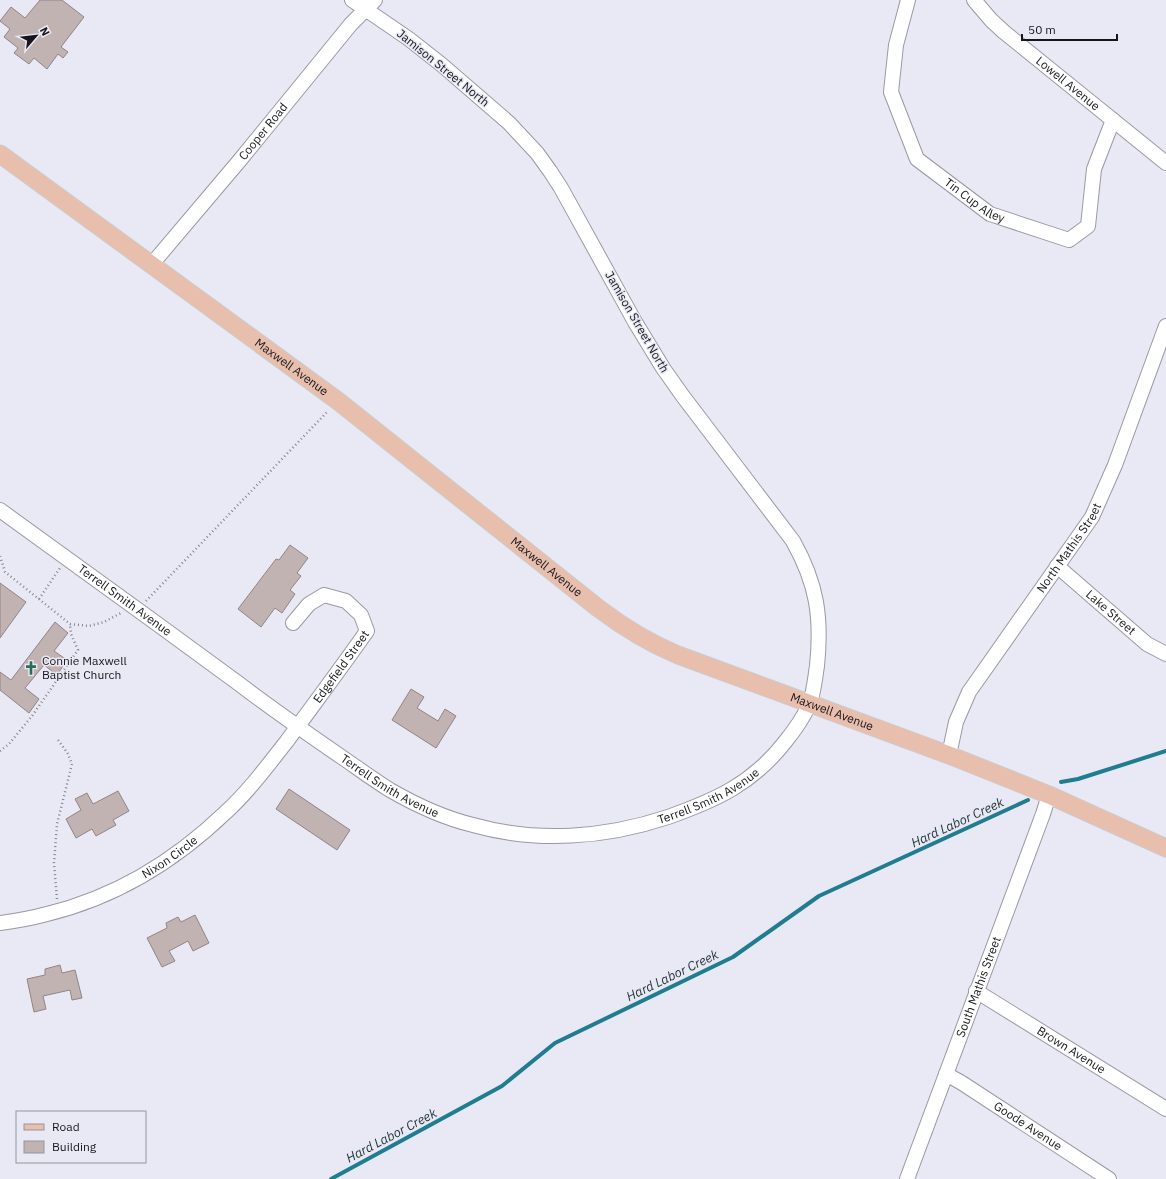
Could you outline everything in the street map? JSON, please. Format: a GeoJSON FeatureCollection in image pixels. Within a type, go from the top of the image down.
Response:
{"type":"FeatureCollection","features":[{"type":"Feature","properties":{"kind":"main road","name":"Maxwell Avenue"},"geometry":{"type":"LineString","coordinates":[[0,154],[338,401],[592,604],[620,624],[657,646],[678,655],[949,755],[1049,795],[1166,848]]}},
{"type":"Feature","properties":{"kind":"street","name":"Jamison Street North"},"geometry":{"type":"LineString","coordinates":[[352,0],[370,4],[409,39],[442,64],[509,123],[537,153],[561,188],[663,368],[687,402],[793,541],[802,557],[815,591],[818,613],[818,653],[815,682],[810,703]]}},
{"type":"Feature","properties":{"kind":"street","name":"Tin Cup Alley"},"geometry":{"type":"LineString","coordinates":[[908,0],[896,45],[891,92],[917,159],[990,214],[1069,240],[1088,226],[1094,169],[1114,120]]}},
{"type":"Feature","properties":{"kind":"street","name":"Lowell Avenue"},"geometry":{"type":"LineString","coordinates":[[974,0],[991,20],[1004,32],[1166,163]]}},
{"type":"Feature","properties":{"kind":"street","name":"Cooper Road"},"geometry":{"type":"LineString","coordinates":[[152,264],[240,160],[351,24],[370,4]]}},
{"type":"Feature","properties":{"kind":"street","name":"North Mathis Street"},"geometry":{"type":"LineString","coordinates":[[949,755],[956,722],[969,692],[1092,517],[1116,465],[1166,326]]}},
{"type":"Feature","properties":{"kind":"street","name":"Terrell Smith Avenue"},"geometry":{"type":"LineString","coordinates":[[0,510],[297,727],[389,789],[438,814],[472,825],[503,832],[535,836],[572,836],[612,831],[649,823],[689,809],[729,791],[752,777],[768,762],[795,728],[810,703]]}},
{"type":"Feature","properties":{"kind":"street","name":"Lake Street"},"geometry":{"type":"LineString","coordinates":[[1057,566],[1147,644],[1166,654]]}},
{"type":"Feature","properties":{"kind":"street","name":"Edgefield Street"},"geometry":{"type":"LineString","coordinates":[[293,623],[309,604],[324,596],[346,601],[361,615],[367,631],[297,727]]}},
{"type":"Feature","properties":{"kind":"street","name":"Nixon Circle"},"geometry":{"type":"LineString","coordinates":[[0,923],[27,919],[95,900],[155,869],[194,841],[227,812],[261,774],[297,727]]}},
{"type":"Feature","properties":{"kind":"street","name":"South Mathis Street"},"geometry":{"type":"LineString","coordinates":[[907,1179],[1049,795]]}},
{"type":"Feature","properties":{"kind":"street","name":"Brown Avenue"},"geometry":{"type":"LineString","coordinates":[[976,991],[1166,1109]]}},
{"type":"Feature","properties":{"kind":"street","name":"Goode Avenue"},"geometry":{"type":"LineString","coordinates":[[946,1074],[1109,1179]]}},
{"type":"Feature","properties":{"kind":"path"},"geometry":{"type":"LineString","coordinates":[[0,556],[5,572],[70,624],[89,626],[104,622],[135,608],[338,401]]}},
{"type":"Feature","properties":{"kind":"path"},"geometry":{"type":"LineString","coordinates":[[39,599],[67,558]]}},
{"type":"Feature","properties":{"kind":"path"},"geometry":{"type":"LineString","coordinates":[[0,751],[9,744],[32,716],[78,650],[71,634],[70,624]]}},
{"type":"Feature","properties":{"kind":"path"},"geometry":{"type":"LineString","coordinates":[[58,740],[68,754],[72,764],[57,824],[54,863],[58,911]]}},
{"type":"Feature","properties":{"kind":"building"},"geometry":{"type":"Polygon","coordinates":[[[40,0],[62,0],[84,17],[61,47],[68,52],[63,58],[58,54],[47,69],[34,58],[29,64],[14,53],[18,48],[4,37],[10,29],[0,21],[11,7],[25,18],[40,0]]]}},
{"type":"Feature","properties":{"kind":"building"},"geometry":{"type":"Polygon","coordinates":[[[290,545],[308,558],[297,573],[301,576],[290,590],[295,594],[282,613],[275,608],[261,627],[238,609],[276,559],[279,560],[290,545]]]}},
{"type":"Feature","properties":{"kind":"building"},"geometry":{"type":"Polygon","coordinates":[[[0,583],[26,602],[0,638],[0,583]]]}},
{"type":"Feature","properties":{"kind":"building","name":"Connie Maxwell Baptist Church"},"geometry":{"type":"Polygon","coordinates":[[[55,622],[68,633],[54,651],[67,660],[57,675],[44,665],[25,688],[39,699],[29,713],[0,690],[0,672],[11,680],[55,622]]]}},
{"type":"Feature","properties":{"kind":"building"},"geometry":{"type":"Polygon","coordinates":[[[411,689],[424,697],[417,708],[438,721],[445,709],[456,716],[436,748],[392,720],[411,689]]]}},
{"type":"Feature","properties":{"kind":"building"},"geometry":{"type":"Polygon","coordinates":[[[289,789],[350,830],[337,850],[276,809],[289,789]]]}},
{"type":"Feature","properties":{"kind":"building"},"geometry":{"type":"Polygon","coordinates":[[[118,791],[129,811],[113,820],[116,825],[96,836],[92,829],[76,838],[66,819],[81,810],[75,799],[87,793],[93,804],[118,791]]]}},
{"type":"Feature","properties":{"kind":"building"},"geometry":{"type":"Polygon","coordinates":[[[195,915],[209,943],[193,951],[188,941],[169,951],[175,961],[162,967],[147,938],[167,928],[166,923],[178,917],[181,922],[195,915]]]}},
{"type":"Feature","properties":{"kind":"building"},"geometry":{"type":"Polygon","coordinates":[[[60,965],[62,973],[75,970],[82,998],[72,1000],[70,990],[43,996],[46,1009],[34,1012],[27,979],[45,975],[45,969],[60,965]]]}},
{"type":"Feature","properties":{"kind":"waterway","name":"Hard Labor Creek"},"geometry":{"type":"LineString","coordinates":[[1061,782],[1078,779],[1166,751]]}},
{"type":"Feature","properties":{"kind":"waterway","name":"Hard Labor Creek"},"geometry":{"type":"LineString","coordinates":[[331,1179],[502,1086],[555,1043],[733,957],[819,896],[1028,800]]}},
{"type":"Feature","properties":{"kind":"place","name":"Connie Maxwell Baptist Church"},"geometry":{"type":"Point","coordinates":[31,668]}}]}
